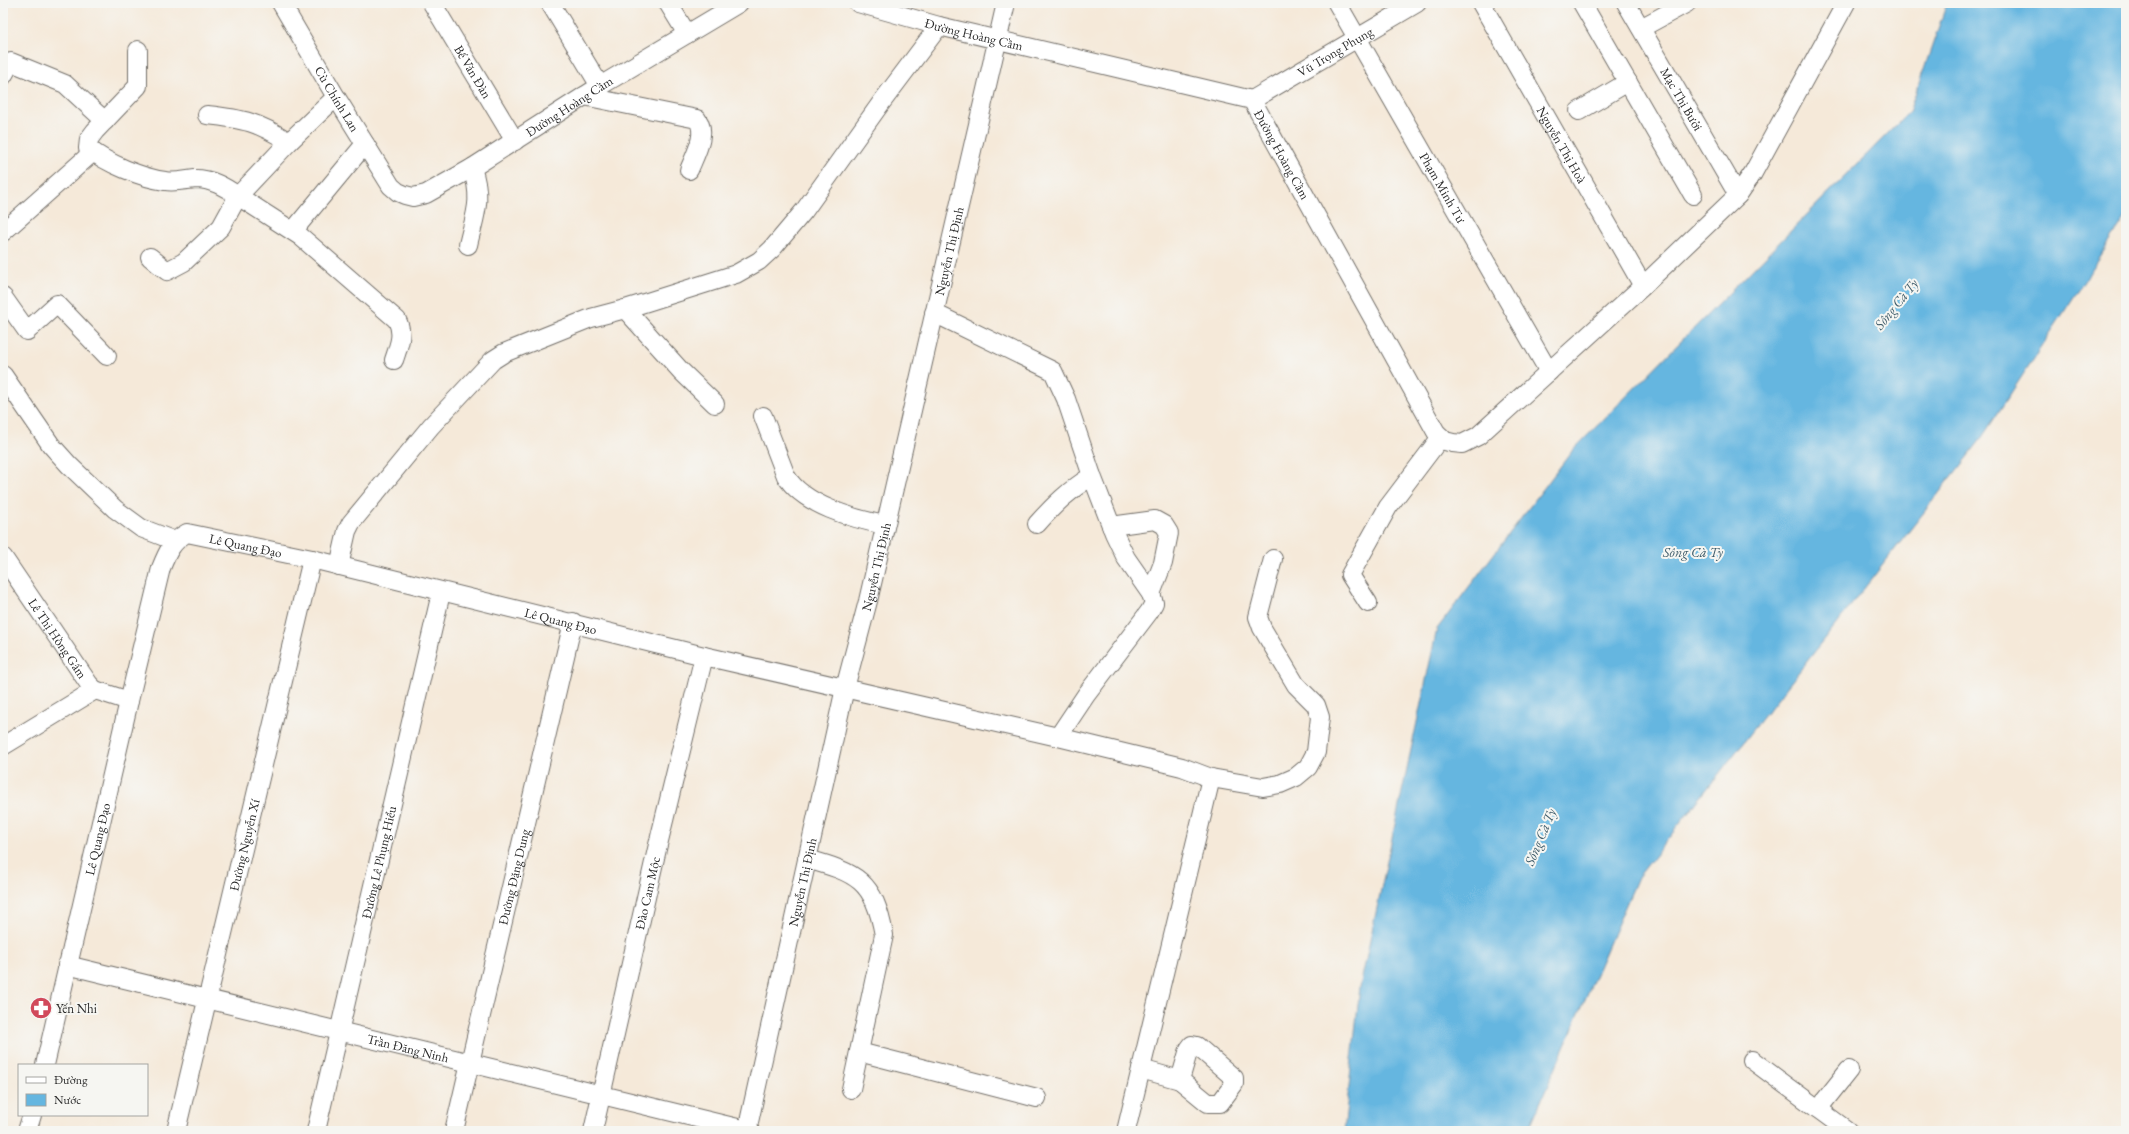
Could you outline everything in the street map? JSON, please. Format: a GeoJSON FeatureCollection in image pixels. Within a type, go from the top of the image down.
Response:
{"type":"FeatureCollection","features":[{"type":"Feature","properties":{"kind":"street","name":"Cù Chính Lan"},"geometry":{"type":"LineString","coordinates":[[281,3],[336,98],[391,186],[398,192]]}},
{"type":"Feature","properties":{"kind":"street","name":"Bế Văn Đàn"},"geometry":{"type":"LineString","coordinates":[[432,3],[515,141]]}},
{"type":"Feature","properties":{"kind":"street"},"geometry":{"type":"LineString","coordinates":[[550,3],[600,86]]}},
{"type":"Feature","properties":{"kind":"street"},"geometry":{"type":"LineString","coordinates":[[668,3],[687,34]]}},
{"type":"Feature","properties":{"kind":"street","name":"Đường Hoàng Cầm"},"geometry":{"type":"LineString","coordinates":[[398,192],[413,197],[426,194],[472,168],[600,86],[739,3]]}},
{"type":"Feature","properties":{"kind":"street","name":"Đường Hoàng Cầm"},"geometry":{"type":"LineString","coordinates":[[858,3],[939,26],[1252,100],[1436,432],[1442,437]]}},
{"type":"Feature","properties":{"kind":"street","name":"Nguyễn Thị Định"},"geometry":{"type":"LineString","coordinates":[[748,1131],[806,859],[845,688],[885,525],[1006,3]]}},
{"type":"Feature","properties":{"kind":"street","name":"Phạm Minh Tư"},"geometry":{"type":"LineString","coordinates":[[1337,3],[1549,372]]}},
{"type":"Feature","properties":{"kind":"street","name":"Vũ Trọng Phụng"},"geometry":{"type":"LineString","coordinates":[[1252,100],[1417,3]]}},
{"type":"Feature","properties":{"kind":"street","name":"Nguyễn Thị Hoà"},"geometry":{"type":"LineString","coordinates":[[1481,3],[1643,286]]}},
{"type":"Feature","properties":{"kind":"street"},"geometry":{"type":"LineString","coordinates":[[1582,3],[1693,196]]}},
{"type":"Feature","properties":{"kind":"street","name":"Mạc Thị Bưởi"},"geometry":{"type":"LineString","coordinates":[[1626,3],[1738,195]]}},
{"type":"Feature","properties":{"kind":"street"},"geometry":{"type":"LineString","coordinates":[[1641,28],[1687,3]]}},
{"type":"Feature","properties":{"kind":"street"},"geometry":{"type":"LineString","coordinates":[[1368,603],[1350,575],[1388,507],[1442,437],[1445,441],[1462,444],[1478,436],[1643,286],[1738,195],[1753,173],[1846,3]]}},
{"type":"Feature","properties":{"kind":"street"},"geometry":{"type":"LineString","coordinates":[[339,566],[346,531],[351,523],[431,426],[493,360],[524,344],[591,318],[625,309],[736,274],[759,261],[772,249],[804,211],[881,103],[939,26]]}},
{"type":"Feature","properties":{"kind":"street"},"geometry":{"type":"LineString","coordinates":[[138,50],[138,86],[89,139],[88,148],[99,157],[146,177],[175,182],[196,179],[213,181],[293,231],[397,320],[401,329],[401,340],[394,360]]}},
{"type":"Feature","properties":{"kind":"street"},"geometry":{"type":"LineString","coordinates":[[3,76],[11,62],[65,84],[105,121]]}},
{"type":"Feature","properties":{"kind":"street"},"geometry":{"type":"LineString","coordinates":[[1579,111],[1628,82]]}},
{"type":"Feature","properties":{"kind":"street"},"geometry":{"type":"LineString","coordinates":[[584,96],[697,119],[701,125],[702,134],[689,170]]}},
{"type":"Feature","properties":{"kind":"street"},"geometry":{"type":"LineString","coordinates":[[150,257],[166,271],[184,262],[221,227],[238,196],[289,142],[336,98]]}},
{"type":"Feature","properties":{"kind":"street"},"geometry":{"type":"LineString","coordinates":[[207,115],[253,122],[289,142]]}},
{"type":"Feature","properties":{"kind":"street"},"geometry":{"type":"LineString","coordinates":[[293,231],[365,144]]}},
{"type":"Feature","properties":{"kind":"street"},"geometry":{"type":"LineString","coordinates":[[3,232],[93,152]]}},
{"type":"Feature","properties":{"kind":"street"},"geometry":{"type":"LineString","coordinates":[[468,245],[478,201],[478,185],[472,168]]}},
{"type":"Feature","properties":{"kind":"street"},"geometry":{"type":"LineString","coordinates":[[3,297],[27,330],[57,304],[107,356]]}},
{"type":"Feature","properties":{"kind":"street"},"geometry":{"type":"LineString","coordinates":[[625,309],[681,371],[715,404]]}},
{"type":"Feature","properties":{"kind":"street"},"geometry":{"type":"LineString","coordinates":[[934,313],[1053,371],[1066,399],[1092,476],[1111,526],[1126,558],[1151,594],[1154,603],[1058,737]]}},
{"type":"Feature","properties":{"kind":"street"},"geometry":{"type":"LineString","coordinates":[[3,375],[51,445],[69,465],[115,509],[140,528],[175,541]]}},
{"type":"Feature","properties":{"kind":"street"},"geometry":{"type":"LineString","coordinates":[[763,416],[790,484],[817,502],[838,512],[885,525]]}},
{"type":"Feature","properties":{"kind":"street"},"geometry":{"type":"LineString","coordinates":[[1037,524],[1064,495],[1092,476]]}},
{"type":"Feature","properties":{"kind":"street"},"geometry":{"type":"LineString","coordinates":[[1111,526],[1155,520],[1164,525],[1169,534],[1163,563],[1151,594]]}},
{"type":"Feature","properties":{"kind":"street","name":"Lê Quang Đạo"},"geometry":{"type":"LineString","coordinates":[[45,1064],[67,965],[106,807],[128,701],[161,568],[169,548],[175,541],[187,533],[339,566],[441,593],[573,622],[704,656],[1058,737],[1182,767],[1211,778],[1263,787],[1280,784],[1296,777],[1308,767],[1316,752],[1320,717],[1316,705],[1296,686],[1262,628],[1258,617],[1273,558]]}},
{"type":"Feature","properties":{"kind":"street","name":"Lê Thị Hồng Gấm"},"geometry":{"type":"LineString","coordinates":[[3,558],[89,684],[95,690],[128,701]]}},
{"type":"Feature","properties":{"kind":"street","name":"Đường Nguyễn Xí"},"geometry":{"type":"LineString","coordinates":[[176,1131],[312,560]]}},
{"type":"Feature","properties":{"kind":"street","name":"Đường Lê Phụng Hiểu"},"geometry":{"type":"LineString","coordinates":[[316,1131],[338,1031],[441,593]]}},
{"type":"Feature","properties":{"kind":"street","name":"Đường Đặng Dung"},"geometry":{"type":"LineString","coordinates":[[454,1131],[573,622]]}},
{"type":"Feature","properties":{"kind":"street","name":"Đào Cam Mộc"},"geometry":{"type":"LineString","coordinates":[[593,1131],[655,856],[704,656]]}},
{"type":"Feature","properties":{"kind":"street"},"geometry":{"type":"LineString","coordinates":[[3,746],[95,690]]}},
{"type":"Feature","properties":{"kind":"street"},"geometry":{"type":"LineString","coordinates":[[1126,1131],[1211,778]]}},
{"type":"Feature","properties":{"kind":"street"},"geometry":{"type":"LineString","coordinates":[[806,859],[839,868],[856,876],[870,894],[880,915],[884,935],[851,1089]]}},
{"type":"Feature","properties":{"kind":"street","name":"Trần Đăng Ninh"},"geometry":{"type":"LineString","coordinates":[[67,965],[748,1131]]}},
{"type":"Feature","properties":{"kind":"street"},"geometry":{"type":"LineString","coordinates":[[859,1052],[1037,1098]]}},
{"type":"Feature","properties":{"kind":"street"},"geometry":{"type":"LineString","coordinates":[[1752,1060],[1848,1131]]}},
{"type":"Feature","properties":{"kind":"street"},"geometry":{"type":"LineString","coordinates":[[1141,1069],[1180,1080]]}},
{"type":"Feature","properties":{"kind":"street"},"geometry":{"type":"LineString","coordinates":[[1818,1109],[1850,1070]]}},
{"type":"Feature","properties":{"kind":"street"},"geometry":{"type":"LineString","coordinates":[[27,1131],[32,1116]]}},
{"type":"Feature","properties":{"kind":"water","name":"Sông Cà Ty"},"geometry":{"type":"Polygon","coordinates":[[[1947,3],[2126,3],[2126,217],[1979,442],[1638,877],[1528,1131],[1344,1131],[1360,987],[1437,629],[1572,451],[1909,112],[1947,3]]]}},
{"type":"Feature","properties":{"kind":"place","name":"Yến Nhi"},"geometry":{"type":"Point","coordinates":[41,1008]}}]}
